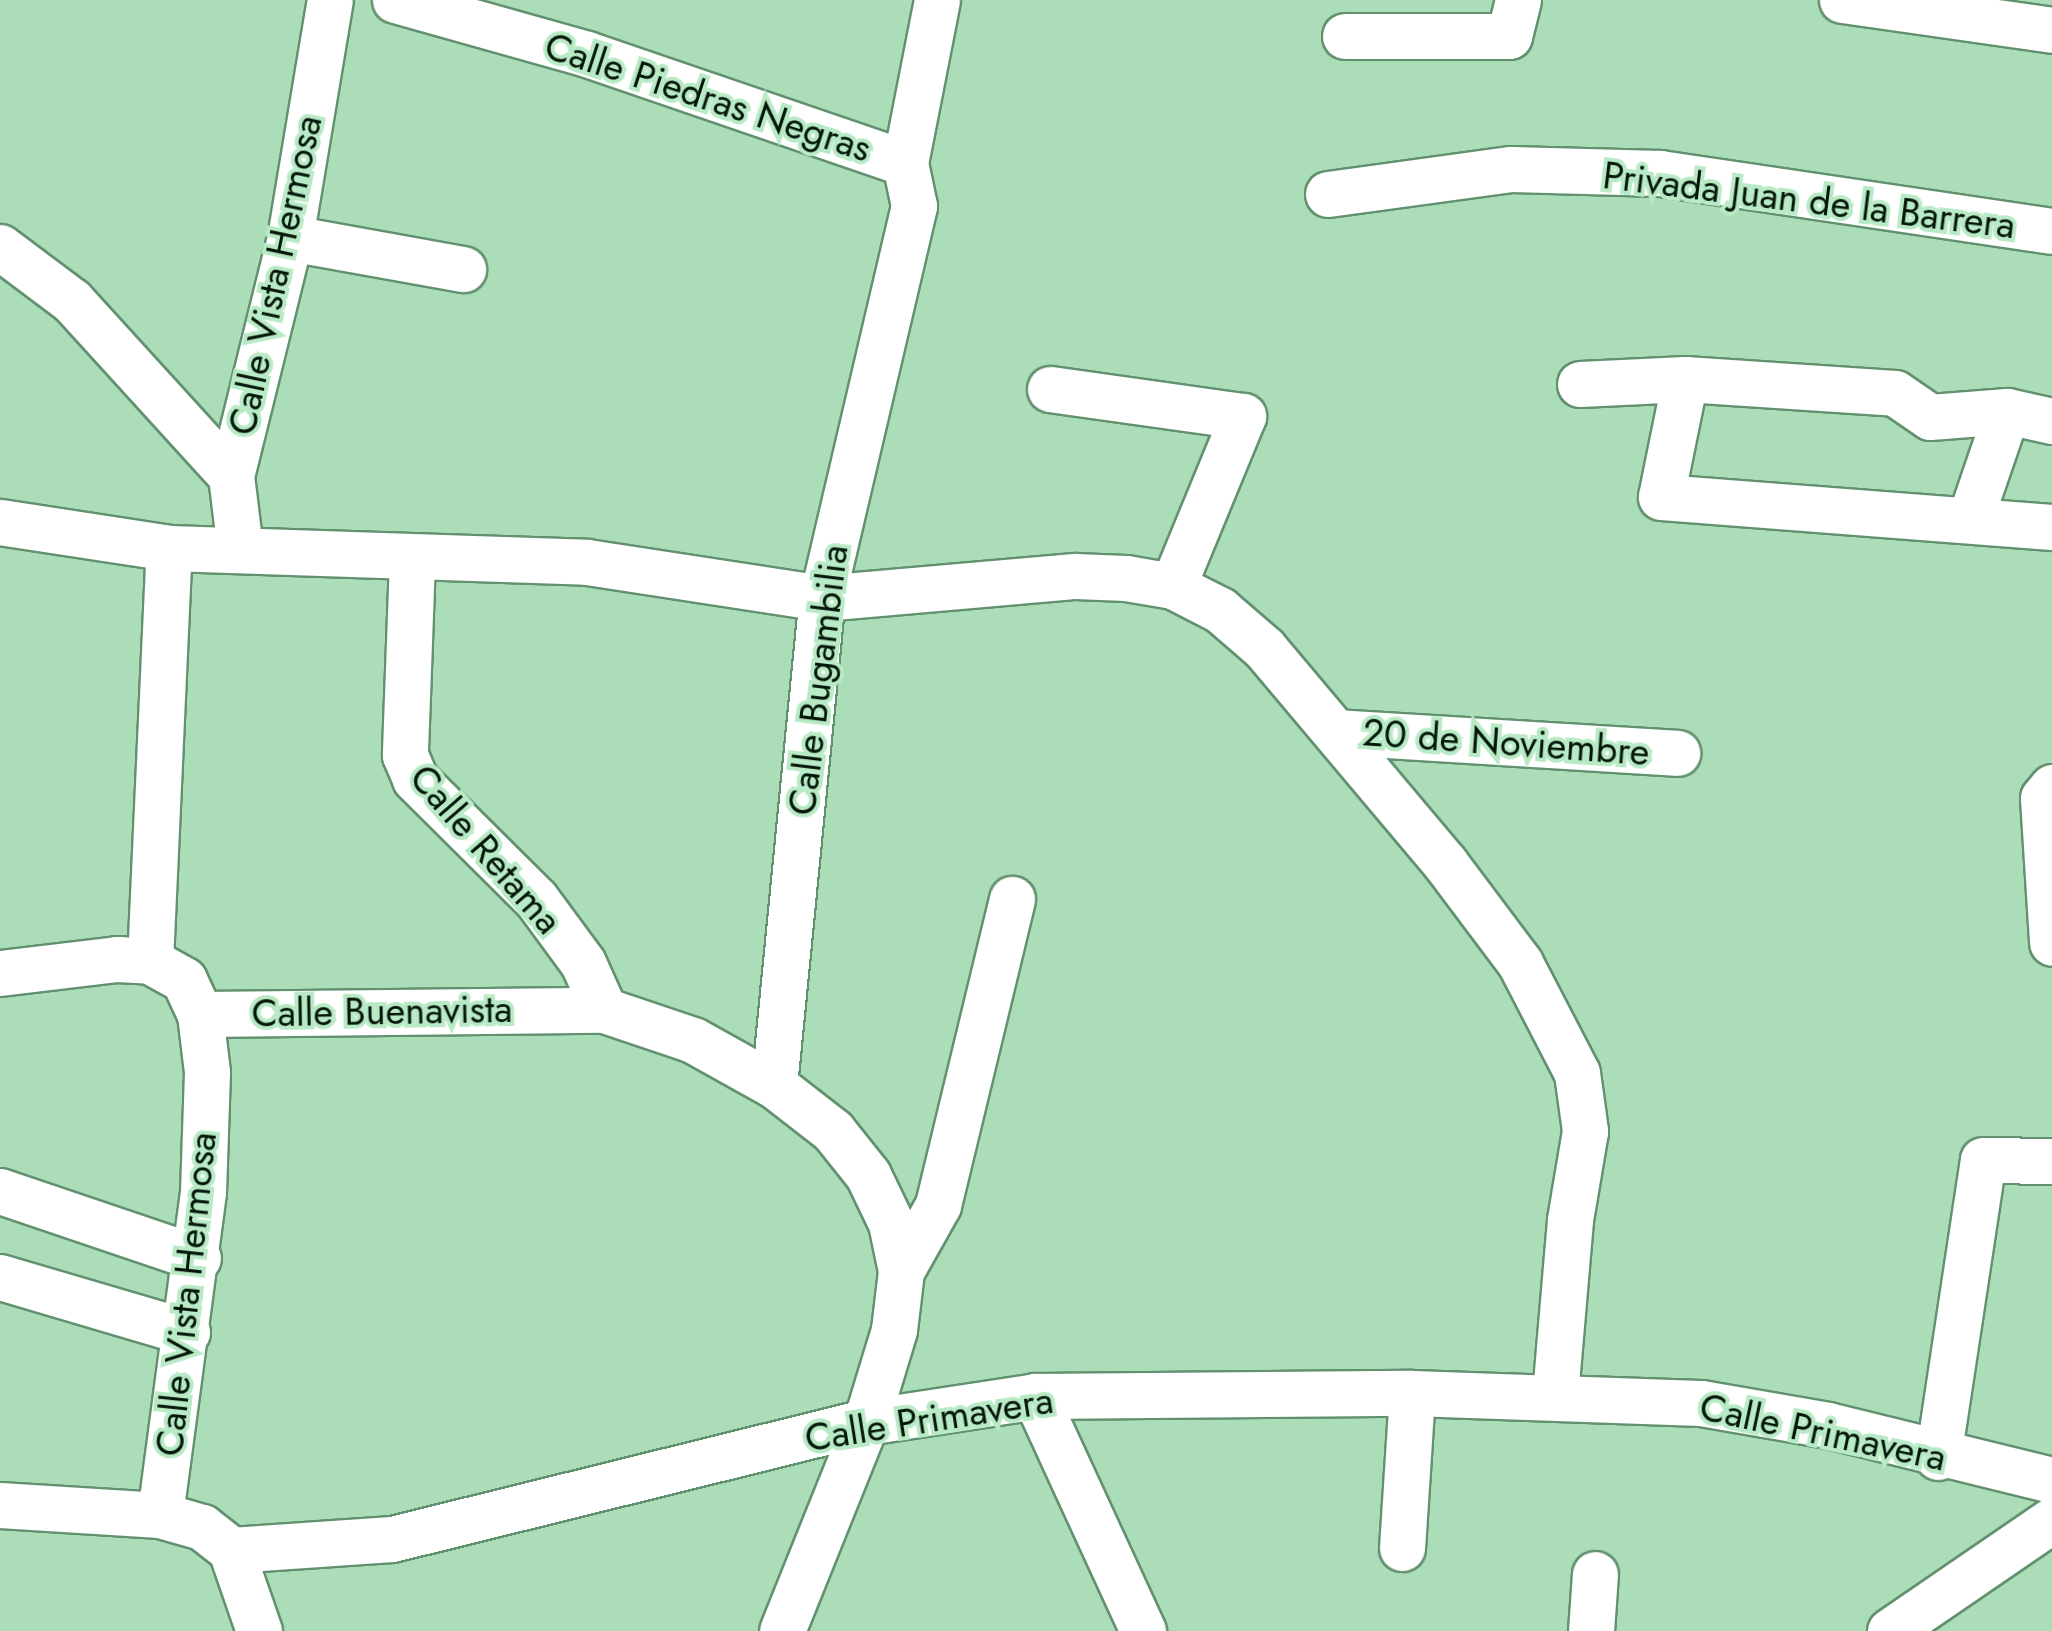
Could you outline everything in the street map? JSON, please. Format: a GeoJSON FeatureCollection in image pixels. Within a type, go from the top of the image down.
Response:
{"type":"FeatureCollection","features":[{"type":"Feature","properties":{"kind":"street","name":"Calle Vista Hermosa"},"geometry":{"type":"LineString","coordinates":[[240,549],[232,476],[290,238],[330,0]]}},
{"type":"Feature","properties":{"kind":"street","name":"Calle Piedras Negras"},"geometry":{"type":"LineString","coordinates":[[395,0],[587,54],[905,163]]}},
{"type":"Feature","properties":{"kind":"street","name":"Calle Bugambilia"},"geometry":{"type":"LineString","coordinates":[[774,1085],[822,598],[914,206],[905,163],[937,0]]}},
{"type":"Feature","properties":{"kind":"street"},"geometry":{"type":"LineString","coordinates":[[1345,36],[1509,36],[1518,0]]}},
{"type":"Feature","properties":{"kind":"street"},"geometry":{"type":"LineString","coordinates":[[1842,0],[2052,30]]}},
{"type":"Feature","properties":{"kind":"street","name":"Privada Juan de la Barrera"},"geometry":{"type":"LineString","coordinates":[[1328,194],[1511,168],[1660,173],[2052,231]]}},
{"type":"Feature","properties":{"kind":"street"},"geometry":{"type":"LineString","coordinates":[[290,238],[463,269]]}},
{"type":"Feature","properties":{"kind":"street"},"geometry":{"type":"LineString","coordinates":[[0,247],[72,301],[232,476]]}},
{"type":"Feature","properties":{"kind":"street"},"geometry":{"type":"LineString","coordinates":[[1580,384],[1685,379],[1895,393],[1930,417],[2007,411],[2052,421]]}},
{"type":"Feature","properties":{"kind":"street"},"geometry":{"type":"LineString","coordinates":[[1685,379],[1661,496],[2052,527]]}},
{"type":"Feature","properties":{"kind":"street"},"geometry":{"type":"LineString","coordinates":[[1050,390],[1242,416],[1173,586]]}},
{"type":"Feature","properties":{"kind":"street"},"geometry":{"type":"LineString","coordinates":[[1970,518],[2007,411]]}},
{"type":"Feature","properties":{"kind":"street"},"geometry":{"type":"LineString","coordinates":[[0,522],[169,548],[412,560],[587,562],[822,598],[1075,576],[1173,586],[1220,610],[1264,648],[1336,732],[1520,963],[1577,1073],[1585,1132],[1568,1238],[1555,1394]]}},
{"type":"Feature","properties":{"kind":"street"},"geometry":{"type":"LineString","coordinates":[[0,974],[117,959],[150,962],[169,548]]}},
{"type":"Feature","properties":{"kind":"street","name":"Calle Retama"},"geometry":{"type":"LineString","coordinates":[[412,560],[404,756],[415,779],[536,899],[583,963],[604,1010]]}},
{"type":"Feature","properties":{"kind":"street","name":"20 de Noviembre"},"geometry":{"type":"LineString","coordinates":[[1336,732],[1677,753]]}},
{"type":"Feature","properties":{"kind":"street"},"geometry":{"type":"LineString","coordinates":[[2052,787],[2044,798],[2052,943]]}},
{"type":"Feature","properties":{"kind":"street"},"geometry":{"type":"LineString","coordinates":[[901,1270],[938,1205],[1012,899]]}},
{"type":"Feature","properties":{"kind":"street","name":"Calle Buenavista"},"geometry":{"type":"LineString","coordinates":[[150,962],[184,980],[200,1014],[604,1010],[693,1040],[774,1085]]}},
{"type":"Feature","properties":{"kind":"street","name":"Calle Vista Hermosa"},"geometry":{"type":"LineString","coordinates":[[160,1514],[198,1258],[207,1072],[200,1014]]}},
{"type":"Feature","properties":{"kind":"street"},"geometry":{"type":"LineString","coordinates":[[774,1085],[833,1131],[868,1175],[891,1223],[901,1270],[894,1330],[866,1422],[782,1631]]}},
{"type":"Feature","properties":{"kind":"street"},"geometry":{"type":"LineString","coordinates":[[1938,1456],[1983,1160],[2052,1161]]}},
{"type":"Feature","properties":{"kind":"street"},"geometry":{"type":"LineString","coordinates":[[0,1191],[198,1258]]}},
{"type":"Feature","properties":{"kind":"street"},"geometry":{"type":"LineString","coordinates":[[0,1276],[187,1332]]}},
{"type":"Feature","properties":{"kind":"street"},"geometry":{"type":"LineString","coordinates":[[1402,1548],[1412,1392]]}},
{"type":"Feature","properties":{"kind":"street","name":"Calle Primavera"},"geometry":{"type":"LineString","coordinates":[[231,1550],[392,1540],[866,1422],[1034,1396],[1412,1392],[1700,1402],[1828,1424],[1938,1456],[2052,1480]]}},
{"type":"Feature","properties":{"kind":"street"},"geometry":{"type":"LineString","coordinates":[[1034,1396],[1143,1631]]}},
{"type":"Feature","properties":{"kind":"street"},"geometry":{"type":"LineString","coordinates":[[0,1505],[160,1514],[202,1527],[231,1550],[259,1631]]}},
{"type":"Feature","properties":{"kind":"street"},"geometry":{"type":"LineString","coordinates":[[1890,1631],[2052,1520]]}},
{"type":"Feature","properties":{"kind":"street"},"geometry":{"type":"LineString","coordinates":[[1591,1631],[1595,1574]]}}]}
